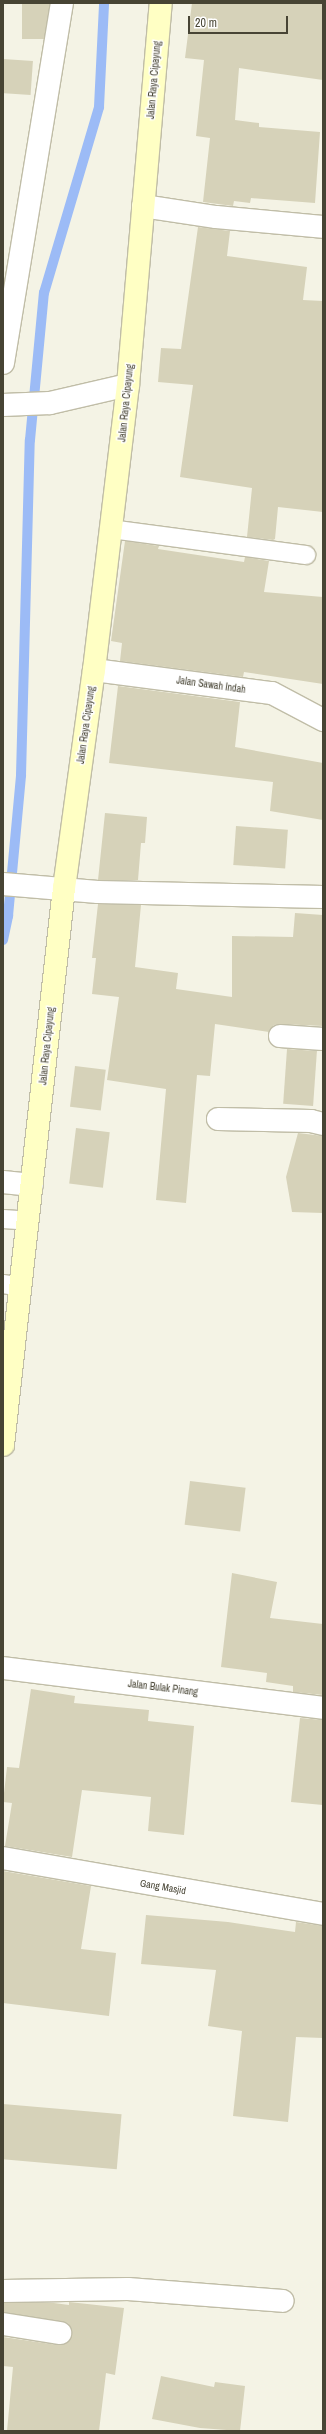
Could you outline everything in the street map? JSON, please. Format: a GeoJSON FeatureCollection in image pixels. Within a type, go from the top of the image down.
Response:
{"type":"FeatureCollection","features":[{"type":"Feature","properties":{"kind":"main road","name":"Jalan Raya Cipayung"},"geometry":{"type":"LineString","coordinates":[[3,1445],[12,1286],[29,1221],[64,888],[94,670],[128,385],[161,3]]}},
{"type":"Feature","properties":{"kind":"street"},"geometry":{"type":"LineString","coordinates":[[3,363],[62,3]]}},
{"type":"Feature","properties":{"kind":"street"},"geometry":{"type":"LineString","coordinates":[[143,206],[216,217],[323,227]]}},
{"type":"Feature","properties":{"kind":"street"},"geometry":{"type":"LineString","coordinates":[[6,404],[50,402],[128,385]]}},
{"type":"Feature","properties":{"kind":"street","name":"Jalan Sawah Indah"},"geometry":{"type":"LineString","coordinates":[[94,670],[272,693],[323,720]]}},
{"type":"Feature","properties":{"kind":"street"},"geometry":{"type":"LineString","coordinates":[[3,884],[98,892],[323,897]]}},
{"type":"Feature","properties":{"kind":"street"},"geometry":{"type":"LineString","coordinates":[[280,1036],[323,1039]]}},
{"type":"Feature","properties":{"kind":"street"},"geometry":{"type":"LineString","coordinates":[[218,1119],[311,1121],[323,1124]]}},
{"type":"Feature","properties":{"kind":"street"},"geometry":{"type":"LineString","coordinates":[[3,1182],[32,1185]]}},
{"type":"Feature","properties":{"kind":"street","name":"Jalan Bulak Pinang"},"geometry":{"type":"LineString","coordinates":[[3,1668],[323,1708]]}},
{"type":"Feature","properties":{"kind":"street","name":"Gang Masjid"},"geometry":{"type":"LineString","coordinates":[[3,1858],[323,1914]]}},
{"type":"Feature","properties":{"kind":"street"},"geometry":{"type":"LineString","coordinates":[[3,2291],[128,2289],[283,2301]]}},
{"type":"Feature","properties":{"kind":"street"},"geometry":{"type":"LineString","coordinates":[[3,2324],[60,2333]]}},
{"type":"Feature","properties":{"kind":"lane"},"geometry":{"type":"LineString","coordinates":[[111,529],[306,555]]}},
{"type":"Feature","properties":{"kind":"lane"},"geometry":{"type":"LineString","coordinates":[[3,1219],[29,1221]]}},
{"type":"Feature","properties":{"kind":"building"},"geometry":{"type":"Polygon","coordinates":[[[22,3],[49,3],[49,39],[22,39],[22,3]]]}},
{"type":"Feature","properties":{"kind":"building"},"geometry":{"type":"Polygon","coordinates":[[[192,3],[323,3],[323,80],[239,68],[235,120],[259,123],[259,127],[320,132],[315,203],[251,198],[250,203],[234,201],[233,206],[203,202],[210,138],[196,136],[204,60],[185,58],[192,3]]]}},
{"type":"Feature","properties":{"kind":"building"},"geometry":{"type":"Polygon","coordinates":[[[3,59],[33,61],[31,95],[3,93],[3,59]]]}},
{"type":"Feature","properties":{"kind":"building"},"geometry":{"type":"Polygon","coordinates":[[[198,227],[230,231],[227,256],[307,267],[303,300],[323,301],[323,512],[278,507],[275,539],[273,540],[247,537],[252,488],[180,477],[193,385],[158,382],[161,348],[181,349],[198,227]]]}},
{"type":"Feature","properties":{"kind":"building"},"geometry":{"type":"Polygon","coordinates":[[[125,541],[159,546],[158,549],[244,562],[245,557],[269,561],[264,592],[323,597],[323,684],[244,672],[243,677],[120,661],[122,643],[111,641],[125,541]]]}},
{"type":"Feature","properties":{"kind":"building"},"geometry":{"type":"Polygon","coordinates":[[[118,686],[240,702],[235,747],[323,763],[323,820],[270,811],[273,782],[109,763],[118,686]]]}},
{"type":"Feature","properties":{"kind":"building"},"geometry":{"type":"Polygon","coordinates":[[[105,813],[147,817],[145,843],[141,843],[138,880],[98,880],[105,813]]]}},
{"type":"Feature","properties":{"kind":"building"},"geometry":{"type":"Polygon","coordinates":[[[236,826],[288,830],[285,869],[233,865],[236,826]]]}},
{"type":"Feature","properties":{"kind":"building"},"geometry":{"type":"Polygon","coordinates":[[[98,904],[141,905],[135,967],[178,973],[176,989],[232,997],[232,936],[293,937],[295,913],[323,915],[323,1026],[280,1024],[274,1025],[269,1032],[215,1024],[210,1076],[197,1075],[186,1203],[156,1200],[166,1089],[107,1080],[119,997],[92,994],[96,958],[92,958],[98,904]]]}},
{"type":"Feature","properties":{"kind":"building"},"geometry":{"type":"Polygon","coordinates":[[[287,1049],[317,1051],[313,1106],[283,1104],[287,1049]]]}},
{"type":"Feature","properties":{"kind":"building"},"geometry":{"type":"Polygon","coordinates":[[[75,1066],[106,1070],[101,1110],[70,1107],[75,1066]]]}},
{"type":"Feature","properties":{"kind":"building"},"geometry":{"type":"Polygon","coordinates":[[[76,1128],[110,1132],[103,1188],[69,1184],[76,1128]]]}},
{"type":"Feature","properties":{"kind":"building"},"geometry":{"type":"Polygon","coordinates":[[[298,1133],[323,1136],[323,1213],[292,1212],[286,1177],[298,1133]]]}},
{"type":"Feature","properties":{"kind":"building"},"geometry":{"type":"Polygon","coordinates":[[[190,1481],[246,1488],[240,1531],[185,1525],[190,1481]]]}},
{"type":"Feature","properties":{"kind":"building"},"geometry":{"type":"Polygon","coordinates":[[[232,1573],[277,1582],[270,1618],[323,1624],[323,1695],[293,1692],[293,1686],[266,1682],[267,1673],[221,1667],[232,1573]]]}},
{"type":"Feature","properties":{"kind":"building"},"geometry":{"type":"Polygon","coordinates":[[[31,1689],[75,1696],[74,1703],[149,1710],[148,1721],[194,1726],[184,1835],[148,1831],[151,1797],[82,1790],[72,1857],[5,1846],[12,1803],[3,1802],[7,1767],[19,1768],[31,1689]]]}},
{"type":"Feature","properties":{"kind":"building"},"geometry":{"type":"Polygon","coordinates":[[[300,1718],[323,1720],[323,1805],[291,1802],[300,1718]]]}},
{"type":"Feature","properties":{"kind":"building"},"geometry":{"type":"Polygon","coordinates":[[[3,1871],[91,1886],[81,1949],[116,1953],[109,2016],[3,2003],[3,1871]]]}},
{"type":"Feature","properties":{"kind":"building"},"geometry":{"type":"Polygon","coordinates":[[[146,1915],[228,1922],[295,1932],[296,1922],[323,1926],[323,2038],[296,2037],[288,2122],[233,2116],[242,2031],[208,2026],[216,1970],[141,1964],[146,1915]]]}},
{"type":"Feature","properties":{"kind":"building"},"geometry":{"type":"Polygon","coordinates":[[[3,2104],[122,2114],[117,2169],[3,2159],[3,2104]]]}},
{"type":"Feature","properties":{"kind":"building"},"geometry":{"type":"Polygon","coordinates":[[[69,2302],[124,2308],[115,2375],[106,2373],[99,2431],[7,2431],[13,2367],[3,2366],[3,2337],[58,2345],[69,2341],[72,2335],[68,2323],[3,2312],[3,2303],[54,2303],[69,2305],[69,2302]]]}},
{"type":"Feature","properties":{"kind":"building"},"geometry":{"type":"Polygon","coordinates":[[[161,2376],[214,2387],[215,2382],[245,2386],[240,2431],[200,2428],[152,2419],[161,2376]]]}},
{"type":"Feature","properties":{"kind":"waterway"},"geometry":{"type":"LineString","coordinates":[[3,940],[8,916],[21,775],[30,440],[44,293],[99,107],[104,3]]}}]}
